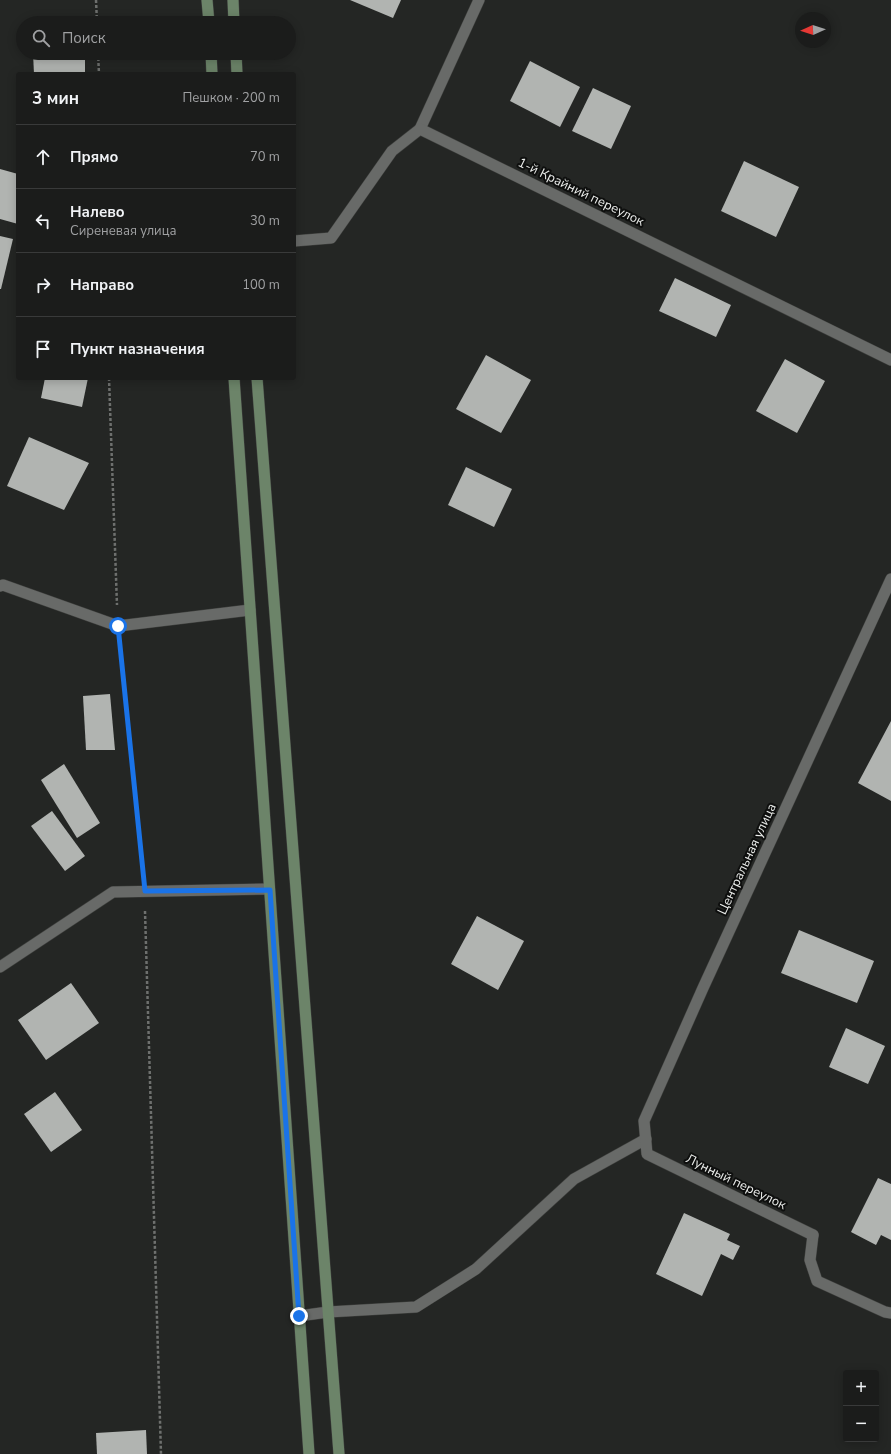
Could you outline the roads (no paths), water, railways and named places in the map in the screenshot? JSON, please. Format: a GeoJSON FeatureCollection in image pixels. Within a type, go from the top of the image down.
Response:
{"type":"FeatureCollection","features":[{"type":"Feature","properties":{"kind":"main road"},"geometry":{"type":"LineString","coordinates":[[207,0],[208,16]]}},
{"type":"Feature","properties":{"kind":"main road"},"geometry":{"type":"LineString","coordinates":[[233,0],[234,16]]}},
{"type":"Feature","properties":{"kind":"main road"},"geometry":{"type":"LineString","coordinates":[[211,60],[212,72]]}},
{"type":"Feature","properties":{"kind":"main road"},"geometry":{"type":"LineString","coordinates":[[236,60],[237,72]]}},
{"type":"Feature","properties":{"kind":"main road"},"geometry":{"type":"LineString","coordinates":[[234,380],[309,1454]]}},
{"type":"Feature","properties":{"kind":"main road"},"geometry":{"type":"LineString","coordinates":[[257,380],[339,1454]]}},
{"type":"Feature","properties":{"kind":"street"},"geometry":{"type":"LineString","coordinates":[[296,241],[331,238],[392,151],[420,129],[479,0]]}},
{"type":"Feature","properties":{"kind":"street","name":"1-й Крайний переулок"},"geometry":{"type":"LineString","coordinates":[[420,129],[891,360]]}},
{"type":"Feature","properties":{"kind":"street","name":"Центральная улица"},"geometry":{"type":"LineString","coordinates":[[648,1154],[644,1121],[703,988],[891,580]]}},
{"type":"Feature","properties":{"kind":"street"},"geometry":{"type":"LineString","coordinates":[[0,586],[3,585],[118,626],[250,610]]}},
{"type":"Feature","properties":{"kind":"street"},"geometry":{"type":"LineString","coordinates":[[0,968],[113,892],[270,890]]}},
{"type":"Feature","properties":{"kind":"street"},"geometry":{"type":"LineString","coordinates":[[299,1316],[328,1312],[416,1307],[476,1269],[574,1179],[646,1139]]}},
{"type":"Feature","properties":{"kind":"street","name":"Лунный переулок"},"geometry":{"type":"LineString","coordinates":[[648,1154],[813,1235],[810,1260],[817,1281],[885,1312],[891,1313]]}}]}
